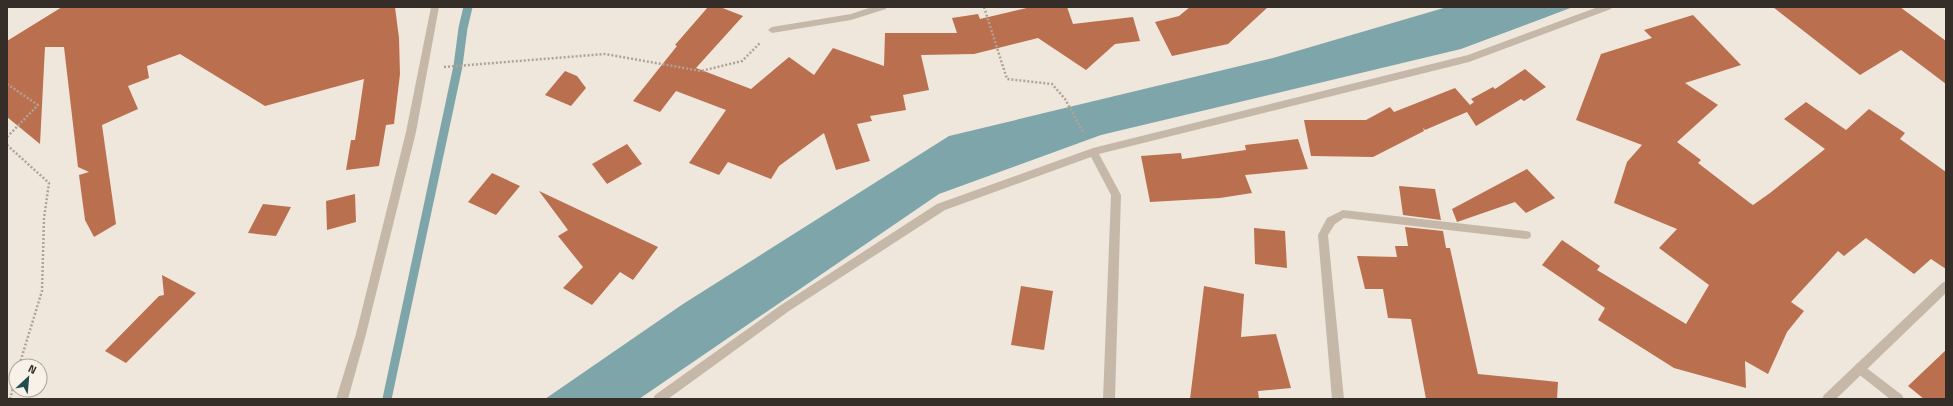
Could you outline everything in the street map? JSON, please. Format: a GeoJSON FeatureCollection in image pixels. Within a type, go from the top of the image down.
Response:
{"type":"FeatureCollection","features":[{"type":"Feature","properties":{"kind":"street"},"geometry":{"type":"LineString","coordinates":[[342,399],[361,334],[411,132],[435,7]]}},
{"type":"Feature","properties":{"kind":"street"},"geometry":{"type":"LineString","coordinates":[[772,30],[851,17],[883,7]]}},
{"type":"Feature","properties":{"kind":"street"},"geometry":{"type":"LineString","coordinates":[[659,399],[785,308],[941,207],[1093,152],[1469,58],[1608,7]]}},
{"type":"Feature","properties":{"kind":"street"},"geometry":{"type":"LineString","coordinates":[[1093,152],[1116,196],[1109,399]]}},
{"type":"Feature","properties":{"kind":"street"},"geometry":{"type":"LineString","coordinates":[[1338,399],[1323,235],[1330,221],[1343,214],[1526,235]]}},
{"type":"Feature","properties":{"kind":"street"},"geometry":{"type":"LineString","coordinates":[[1828,399],[1946,286]]}},
{"type":"Feature","properties":{"kind":"street"},"geometry":{"type":"LineString","coordinates":[[1860,368],[1898,399]]}},
{"type":"Feature","properties":{"kind":"path"},"geometry":{"type":"LineString","coordinates":[[984,7],[1007,79],[1052,84],[1065,99],[1093,152]]}},
{"type":"Feature","properties":{"kind":"path"},"geometry":{"type":"LineString","coordinates":[[458,66],[480,63],[605,54],[701,71],[742,61],[772,30]]}},
{"type":"Feature","properties":{"kind":"path"},"geometry":{"type":"LineString","coordinates":[[7,84],[38,105],[7,137]]}},
{"type":"Feature","properties":{"kind":"path"},"geometry":{"type":"LineString","coordinates":[[7,145],[49,183],[44,218],[42,290],[21,358]]}},
{"type":"Feature","properties":{"kind":"water"},"geometry":{"type":"Polygon","coordinates":[[[1447,7],[1573,7],[1461,49],[1101,135],[939,194],[639,399],[545,399],[683,304],[949,136],[1273,58],[1447,7]]]}},
{"type":"Feature","properties":{"kind":"building"},"geometry":{"type":"Polygon","coordinates":[[[62,7],[395,7],[399,38],[400,74],[394,124],[386,125],[379,166],[346,170],[351,140],[355,140],[364,79],[265,106],[180,54],[147,66],[149,78],[128,86],[138,109],[102,125],[116,224],[94,237],[85,220],[79,175],[89,172],[78,167],[64,47],[45,47],[40,144],[7,117],[7,41],[62,7]]]}},
{"type":"Feature","properties":{"kind":"building"},"geometry":{"type":"Polygon","coordinates":[[[708,7],[720,7],[743,16],[696,68],[751,89],[789,57],[814,75],[833,48],[884,66],[885,33],[957,33],[952,18],[978,14],[980,19],[1031,7],[1067,7],[1073,24],[1133,17],[1140,41],[1115,44],[1086,70],[1038,38],[974,54],[921,55],[929,90],[903,95],[906,110],[870,116],[872,121],[857,124],[870,161],[836,170],[824,133],[779,166],[771,179],[728,162],[719,175],[689,163],[726,110],[676,91],[660,112],[633,101],[677,46],[675,45],[708,7]]]}},
{"type":"Feature","properties":{"kind":"building"},"geometry":{"type":"Polygon","coordinates":[[[1190,7],[1268,7],[1228,44],[1172,56],[1155,22],[1179,16],[1190,7]]]}},
{"type":"Feature","properties":{"kind":"building"},"geometry":{"type":"Polygon","coordinates":[[[1773,7],[1900,7],[1946,41],[1946,84],[1901,50],[1860,75],[1773,7]]]}},
{"type":"Feature","properties":{"kind":"building"},"geometry":{"type":"Polygon","coordinates":[[[1693,15],[1741,65],[1685,83],[1718,105],[1677,142],[1701,160],[1698,163],[1753,205],[1825,149],[1784,119],[1806,102],[1846,130],[1869,109],[1905,133],[1900,139],[1946,172],[1946,269],[1931,259],[1914,274],[1866,238],[1844,256],[1838,251],[1791,302],[1804,311],[1787,332],[1768,374],[1745,361],[1746,388],[1674,368],[1598,320],[1605,308],[1542,265],[1562,240],[1600,266],[1597,270],[1686,324],[1709,285],[1659,248],[1677,229],[1614,203],[1627,162],[1642,145],[1576,120],[1601,54],[1652,38],[1644,30],[1693,15]]]}},
{"type":"Feature","properties":{"kind":"building"},"geometry":{"type":"Polygon","coordinates":[[[1525,69],[1546,87],[1524,101],[1521,99],[1476,126],[1467,112],[1425,130],[1423,128],[1424,131],[1373,157],[1311,156],[1304,120],[1366,120],[1390,107],[1394,112],[1455,88],[1470,105],[1474,102],[1471,99],[1493,87],[1495,89],[1525,69]]]}},
{"type":"Feature","properties":{"kind":"building"},"geometry":{"type":"Polygon","coordinates":[[[565,71],[577,76],[586,88],[571,106],[545,95],[565,71]]]}},
{"type":"Feature","properties":{"kind":"building"},"geometry":{"type":"Polygon","coordinates":[[[1298,139],[1308,169],[1245,175],[1252,193],[1220,198],[1150,202],[1141,156],[1181,153],[1182,159],[1246,150],[1245,145],[1298,139]]]}},
{"type":"Feature","properties":{"kind":"building"},"geometry":{"type":"Polygon","coordinates":[[[627,144],[642,164],[607,184],[592,164],[627,144]]]}},
{"type":"Feature","properties":{"kind":"building"},"geometry":{"type":"Polygon","coordinates":[[[1527,169],[1555,198],[1526,213],[1515,202],[1457,222],[1452,209],[1527,169]]]}},
{"type":"Feature","properties":{"kind":"building"},"geometry":{"type":"Polygon","coordinates":[[[492,173],[520,186],[496,215],[468,202],[492,173]]]}},
{"type":"Feature","properties":{"kind":"building"},"geometry":{"type":"Polygon","coordinates":[[[1399,186],[1435,189],[1441,220],[1403,215],[1399,186]]]}},
{"type":"Feature","properties":{"kind":"building"},"geometry":{"type":"Polygon","coordinates":[[[539,191],[658,247],[633,280],[620,272],[592,305],[563,288],[583,267],[558,236],[568,230],[539,191]]]}},
{"type":"Feature","properties":{"kind":"building"},"geometry":{"type":"Polygon","coordinates":[[[355,194],[356,222],[327,230],[326,201],[355,194]]]}},
{"type":"Feature","properties":{"kind":"building"},"geometry":{"type":"Polygon","coordinates":[[[263,204],[291,207],[276,236],[248,233],[263,204]]]}},
{"type":"Feature","properties":{"kind":"building"},"geometry":{"type":"Polygon","coordinates":[[[1405,227],[1443,231],[1446,248],[1450,248],[1478,374],[1558,382],[1557,399],[1426,399],[1411,319],[1388,318],[1383,289],[1365,289],[1357,256],[1397,257],[1395,246],[1408,246],[1405,227]]]}},
{"type":"Feature","properties":{"kind":"building"},"geometry":{"type":"Polygon","coordinates":[[[1254,228],[1285,231],[1287,268],[1255,264],[1254,228]]]}},
{"type":"Feature","properties":{"kind":"building"},"geometry":{"type":"Polygon","coordinates":[[[162,275],[196,293],[126,363],[105,351],[159,296],[164,295],[162,275]]]}},
{"type":"Feature","properties":{"kind":"building"},"geometry":{"type":"Polygon","coordinates":[[[1021,286],[1053,291],[1044,350],[1011,345],[1021,286]]]}},
{"type":"Feature","properties":{"kind":"building"},"geometry":{"type":"Polygon","coordinates":[[[1204,286],[1244,294],[1241,337],[1276,334],[1291,388],[1258,391],[1259,399],[1190,399],[1204,286]]]}},
{"type":"Feature","properties":{"kind":"building"},"geometry":{"type":"Polygon","coordinates":[[[1946,350],[1946,399],[1924,399],[1908,386],[1946,350]]]}},
{"type":"Feature","properties":{"kind":"waterway"},"geometry":{"type":"LineString","coordinates":[[387,399],[458,66],[463,28],[468,7]]}}]}
